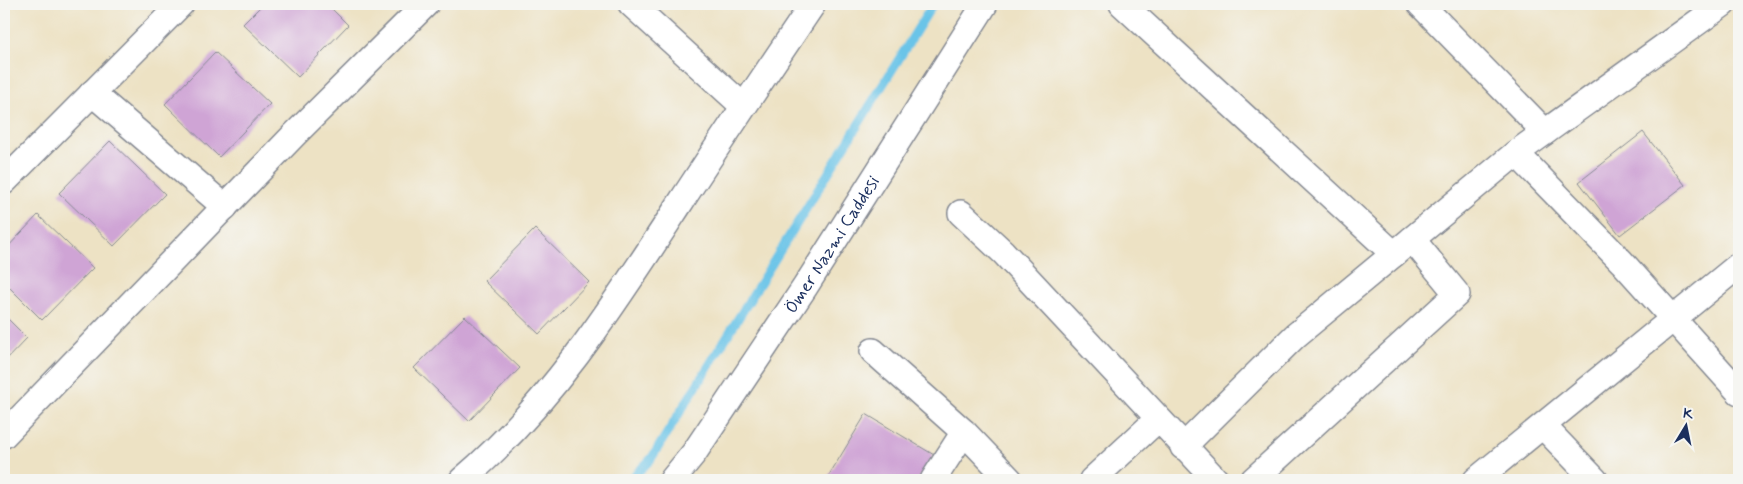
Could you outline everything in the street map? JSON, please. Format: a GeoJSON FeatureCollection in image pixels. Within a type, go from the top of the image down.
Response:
{"type":"FeatureCollection","features":[{"type":"Feature","properties":{"kind":"street"},"geometry":{"type":"LineString","coordinates":[[4,182],[180,4]]}},
{"type":"Feature","properties":{"kind":"street"},"geometry":{"type":"LineString","coordinates":[[4,435],[225,206],[426,4]]}},
{"type":"Feature","properties":{"kind":"street"},"geometry":{"type":"LineString","coordinates":[[631,4],[743,106]]}},
{"type":"Feature","properties":{"kind":"street"},"geometry":{"type":"LineString","coordinates":[[462,480],[492,455],[569,366],[634,274],[743,106],[813,4]]}},
{"type":"Feature","properties":{"kind":"street","name":"Ömer Nazmi Caddesi"},"geometry":{"type":"LineString","coordinates":[[672,480],[694,453],[806,287],[985,4]]}},
{"type":"Feature","properties":{"kind":"street"},"geometry":{"type":"LineString","coordinates":[[1122,4],[1457,294],[1252,480]]}},
{"type":"Feature","properties":{"kind":"street"},"geometry":{"type":"LineString","coordinates":[[1420,4],[1545,132]]}},
{"type":"Feature","properties":{"kind":"street"},"geometry":{"type":"LineString","coordinates":[[1184,447],[1295,336],[1516,152],[1723,4]]}},
{"type":"Feature","properties":{"kind":"street"},"geometry":{"type":"LineString","coordinates":[[92,93],[225,206]]}},
{"type":"Feature","properties":{"kind":"street"},"geometry":{"type":"LineString","coordinates":[[1516,152],[1622,262],[1739,392]]}},
{"type":"Feature","properties":{"kind":"street"},"geometry":{"type":"LineString","coordinates":[[961,213],[1003,252],[1216,480]]}},
{"type":"Feature","properties":{"kind":"street"},"geometry":{"type":"LineString","coordinates":[[1476,480],[1739,265]]}},
{"type":"Feature","properties":{"kind":"street"},"geometry":{"type":"LineString","coordinates":[[873,351],[964,432],[1010,480]]}},
{"type":"Feature","properties":{"kind":"street"},"geometry":{"type":"LineString","coordinates":[[1092,480],[1158,419]]}},
{"type":"Feature","properties":{"kind":"street"},"geometry":{"type":"LineString","coordinates":[[1543,426],[1595,480]]}},
{"type":"Feature","properties":{"kind":"street"},"geometry":{"type":"LineString","coordinates":[[933,480],[964,432]]}},
{"type":"Feature","properties":{"kind":"building"},"geometry":{"type":"Polygon","coordinates":[[[263,4],[327,4],[348,25],[298,77],[243,24],[263,4]]]}},
{"type":"Feature","properties":{"kind":"building"},"geometry":{"type":"Polygon","coordinates":[[[215,52],[270,104],[219,157],[165,104],[215,52]]]}},
{"type":"Feature","properties":{"kind":"building"},"geometry":{"type":"Polygon","coordinates":[[[1643,132],[1685,185],[1620,235],[1579,182],[1643,132]]]}},
{"type":"Feature","properties":{"kind":"building"},"geometry":{"type":"Polygon","coordinates":[[[110,141],[165,194],[114,246],[59,193],[110,141]]]}},
{"type":"Feature","properties":{"kind":"building"},"geometry":{"type":"Polygon","coordinates":[[[38,215],[93,268],[42,320],[4,282],[4,251],[38,215]]]}},
{"type":"Feature","properties":{"kind":"building"},"geometry":{"type":"Polygon","coordinates":[[[535,229],[589,282],[539,334],[484,281],[535,229]]]}},
{"type":"Feature","properties":{"kind":"building"},"geometry":{"type":"Polygon","coordinates":[[[4,315],[27,338],[4,362],[4,315]]]}},
{"type":"Feature","properties":{"kind":"building"},"geometry":{"type":"Polygon","coordinates":[[[465,316],[520,368],[469,421],[414,368],[465,316]]]}},
{"type":"Feature","properties":{"kind":"building"},"geometry":{"type":"Polygon","coordinates":[[[866,414],[934,455],[918,480],[826,480],[866,414]]]}},
{"type":"Feature","properties":{"kind":"waterway"},"geometry":{"type":"LineString","coordinates":[[630,480],[651,459],[933,4]]}}]}
